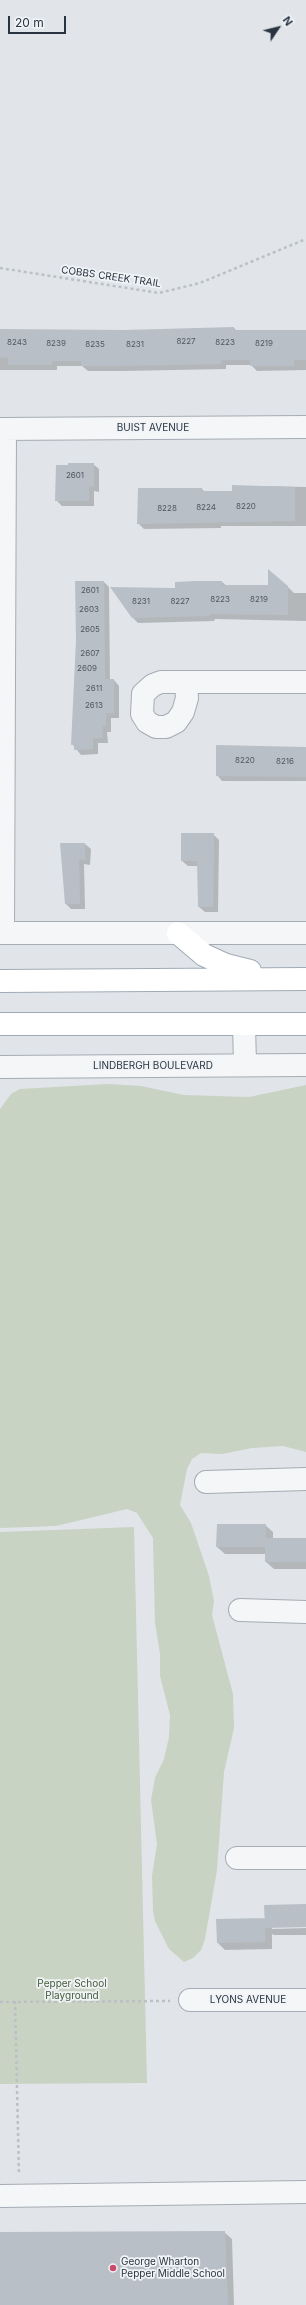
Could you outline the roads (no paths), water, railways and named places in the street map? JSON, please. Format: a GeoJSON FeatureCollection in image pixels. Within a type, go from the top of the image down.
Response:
{"type":"FeatureCollection","features":[{"type":"Feature","properties":{"kind":"main road"},"geometry":{"type":"LineString","coordinates":[[178,934],[204,955],[226,966],[295,979]]}},
{"type":"Feature","properties":{"kind":"main road"},"geometry":{"type":"LineString","coordinates":[[0,981],[295,979]]}},
{"type":"Feature","properties":{"kind":"main road"},"geometry":{"type":"LineString","coordinates":[[0,1024],[306,1024]]}},
{"type":"Feature","properties":{"kind":"street","name":"BUIST AVENUE"},"geometry":{"type":"LineString","coordinates":[[3,429],[306,427]]}},
{"type":"Feature","properties":{"kind":"street"},"geometry":{"type":"LineString","coordinates":[[3,429],[2,933],[306,933]]}},
{"type":"Feature","properties":{"kind":"street"},"geometry":{"type":"LineString","coordinates":[[186,682],[306,682]]}},
{"type":"Feature","properties":{"kind":"street"},"geometry":{"type":"LineString","coordinates":[[244,1024],[245,1065]]}},
{"type":"Feature","properties":{"kind":"street","name":"LINDBERGH BOULEVARD"},"geometry":{"type":"LineString","coordinates":[[0,1067],[306,1065]]}},
{"type":"Feature","properties":{"kind":"street"},"geometry":{"type":"LineString","coordinates":[[206,1482],[306,1479]]}},
{"type":"Feature","properties":{"kind":"street"},"geometry":{"type":"LineString","coordinates":[[240,1610],[306,1612]]}},
{"type":"Feature","properties":{"kind":"street"},"geometry":{"type":"LineString","coordinates":[[237,1858],[306,1858]]}},
{"type":"Feature","properties":{"kind":"street","name":"LYONS AVENUE"},"geometry":{"type":"LineString","coordinates":[[190,2000],[306,2000]]}},
{"type":"Feature","properties":{"kind":"street"},"geometry":{"type":"LineString","coordinates":[[10,2196],[306,2192]]}},
{"type":"Feature","properties":{"kind":"place","name":"George Wharton Pepper Middle School"},"geometry":{"type":"Point","coordinates":[113,2268]}},
{"type":"Feature","properties":{"kind":"park label","name":"Pepper School Playground"},"geometry":{"type":"Point","coordinates":[72,1990]}}]}
